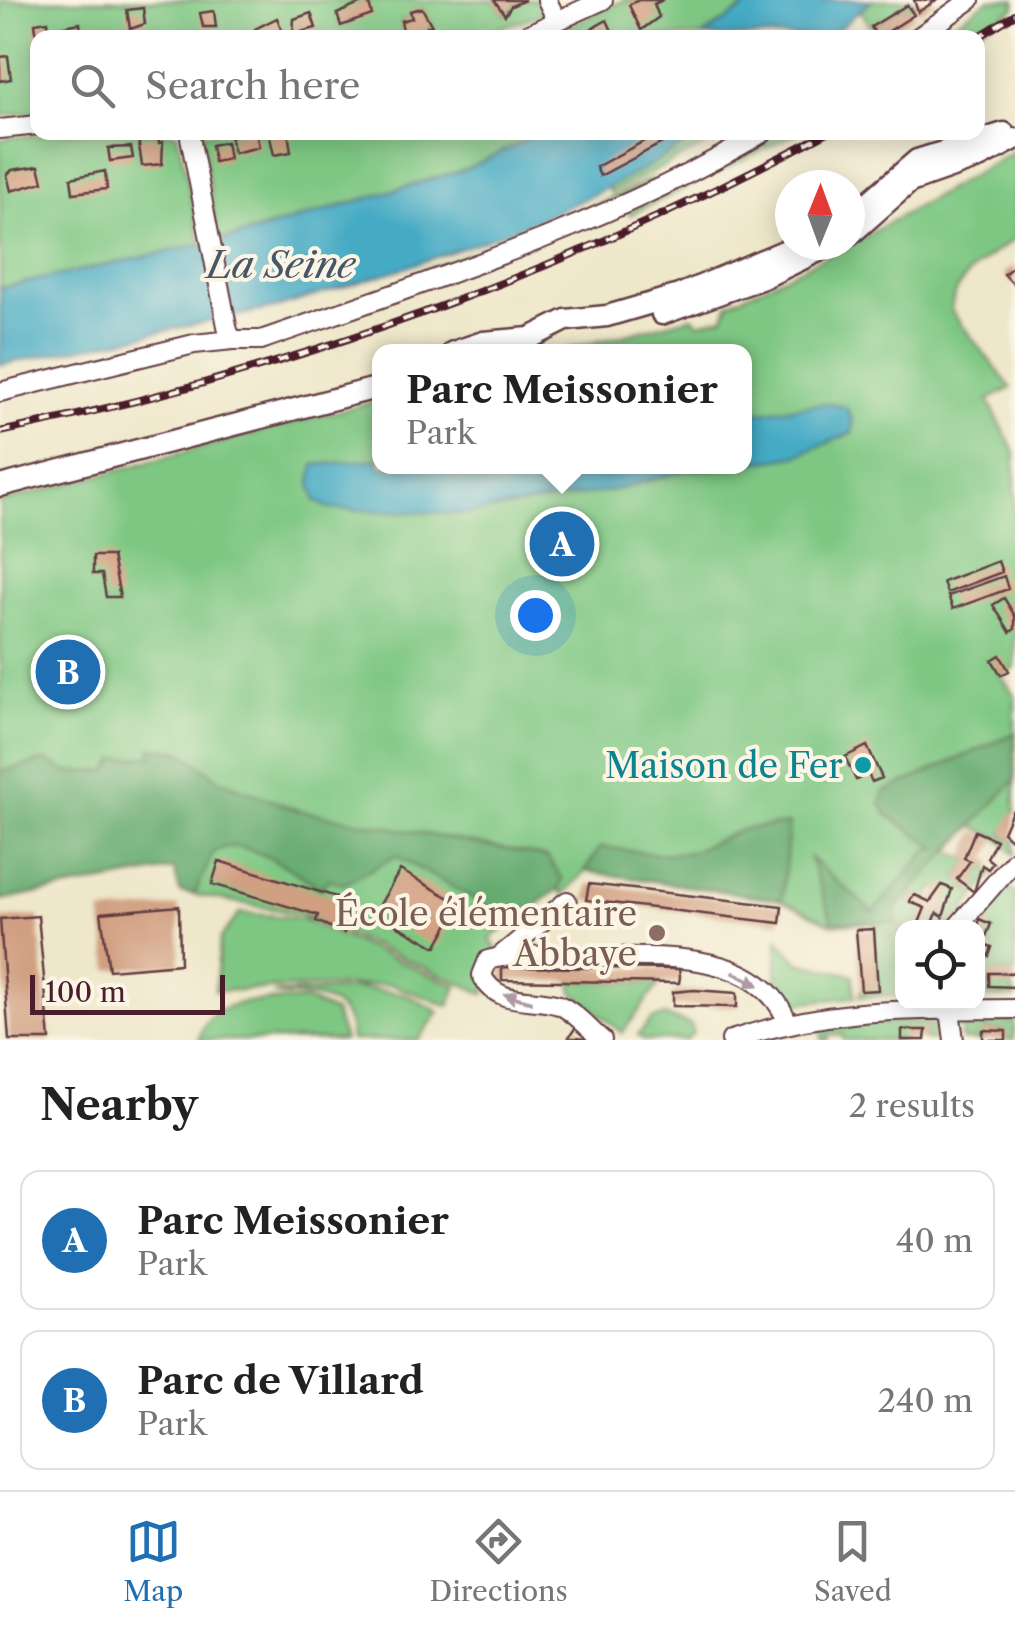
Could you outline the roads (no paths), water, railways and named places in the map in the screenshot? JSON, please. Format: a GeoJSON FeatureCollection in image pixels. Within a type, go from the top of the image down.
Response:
{"type":"FeatureCollection","features":[{"type":"Feature","properties":{"kind":"main road"},"geometry":{"type":"LineString","coordinates":[[985,138],[1015,129]]}},
{"type":"Feature","properties":{"kind":"main road"},"geometry":{"type":"LineString","coordinates":[[865,222],[910,182],[980,157],[1015,139]]}},
{"type":"Feature","properties":{"kind":"main road"},"geometry":{"type":"LineString","coordinates":[[865,205],[916,160],[980,140]]}},
{"type":"Feature","properties":{"kind":"main road"},"geometry":{"type":"LineString","coordinates":[[477,344],[530,338],[566,320],[606,316],[679,295],[775,255]]}},
{"type":"Feature","properties":{"kind":"main road"},"geometry":{"type":"LineString","coordinates":[[537,344],[573,330],[620,326],[689,306],[797,260]]}},
{"type":"Feature","properties":{"kind":"main road"},"geometry":{"type":"LineString","coordinates":[[0,474],[372,386]]}},
{"type":"Feature","properties":{"kind":"main road"},"geometry":{"type":"LineString","coordinates":[[0,486],[372,386]]}},
{"type":"Feature","properties":{"kind":"street"},"geometry":{"type":"LineString","coordinates":[[547,0],[556,21]]}},
{"type":"Feature","properties":{"kind":"street"},"geometry":{"type":"LineString","coordinates":[[537,30],[602,0]]}},
{"type":"Feature","properties":{"kind":"street"},"geometry":{"type":"LineString","coordinates":[[928,30],[970,0]]}},
{"type":"Feature","properties":{"kind":"street"},"geometry":{"type":"LineString","coordinates":[[0,129],[30,126]]}},
{"type":"Feature","properties":{"kind":"street"},"geometry":{"type":"LineString","coordinates":[[192,140],[230,335]]}},
{"type":"Feature","properties":{"kind":"street"},"geometry":{"type":"LineString","coordinates":[[0,392],[230,335],[261,340],[501,256],[669,184],[749,140]]}},
{"type":"Feature","properties":{"kind":"street"},"geometry":{"type":"LineString","coordinates":[[963,920],[1015,860]]}},
{"type":"Feature","properties":{"kind":"street"},"geometry":{"type":"LineString","coordinates":[[498,957],[567,901]]}},
{"type":"Feature","properties":{"kind":"street"},"geometry":{"type":"LineString","coordinates":[[602,1040],[560,1006],[516,1000],[491,989],[482,971],[488,960],[693,959],[738,974],[766,990],[787,1021]]}},
{"type":"Feature","properties":{"kind":"street"},"geometry":{"type":"LineString","coordinates":[[731,1040],[787,1021],[895,1007]]}},
{"type":"Feature","properties":{"kind":"street"},"geometry":{"type":"LineString","coordinates":[[985,1009],[1015,1009]]}},
{"type":"Feature","properties":{"kind":"street"},"geometry":{"type":"LineString","coordinates":[[950,1010],[954,1040]]}},
{"type":"Feature","properties":{"kind":"water"},"geometry":{"type":"Polygon","coordinates":[[[756,0],[872,0],[838,30],[712,30],[756,0]]]}},
{"type":"Feature","properties":{"kind":"water","name":"La Seine"},"geometry":{"type":"Polygon","coordinates":[[[526,140],[690,140],[604,190],[442,255],[279,307],[0,365],[0,288],[244,235],[466,169],[526,140]]]}},
{"type":"Feature","properties":{"kind":"water"},"geometry":{"type":"Polygon","coordinates":[[[825,403],[846,407],[853,422],[852,433],[795,456],[752,463],[752,413],[825,403]]]}},
{"type":"Feature","properties":{"kind":"water"},"geometry":{"type":"Polygon","coordinates":[[[372,460],[372,474],[671,474],[620,489],[468,514],[330,509],[316,501],[311,484],[314,465],[372,460]]]}},
{"type":"Feature","properties":{"kind":"railway"},"geometry":{"type":"LineString","coordinates":[[985,33],[1015,14]]}},
{"type":"Feature","properties":{"kind":"railway"},"geometry":{"type":"LineString","coordinates":[[0,432],[215,380],[425,312],[630,229],[812,140]]}},
{"type":"Feature","properties":{"kind":"place","name":"Parc Meissonier"},"geometry":{"type":"Point","coordinates":[562,544]}},
{"type":"Feature","properties":{"kind":"place","name":"Parc de Villard"},"geometry":{"type":"Point","coordinates":[68,672]}},
{"type":"Feature","properties":{"kind":"place","name":"Maison de Fer"},"geometry":{"type":"Point","coordinates":[863,765]}},
{"type":"Feature","properties":{"kind":"place","name":"École élémentaire Abbaye"},"geometry":{"type":"Point","coordinates":[657,933]}}]}
